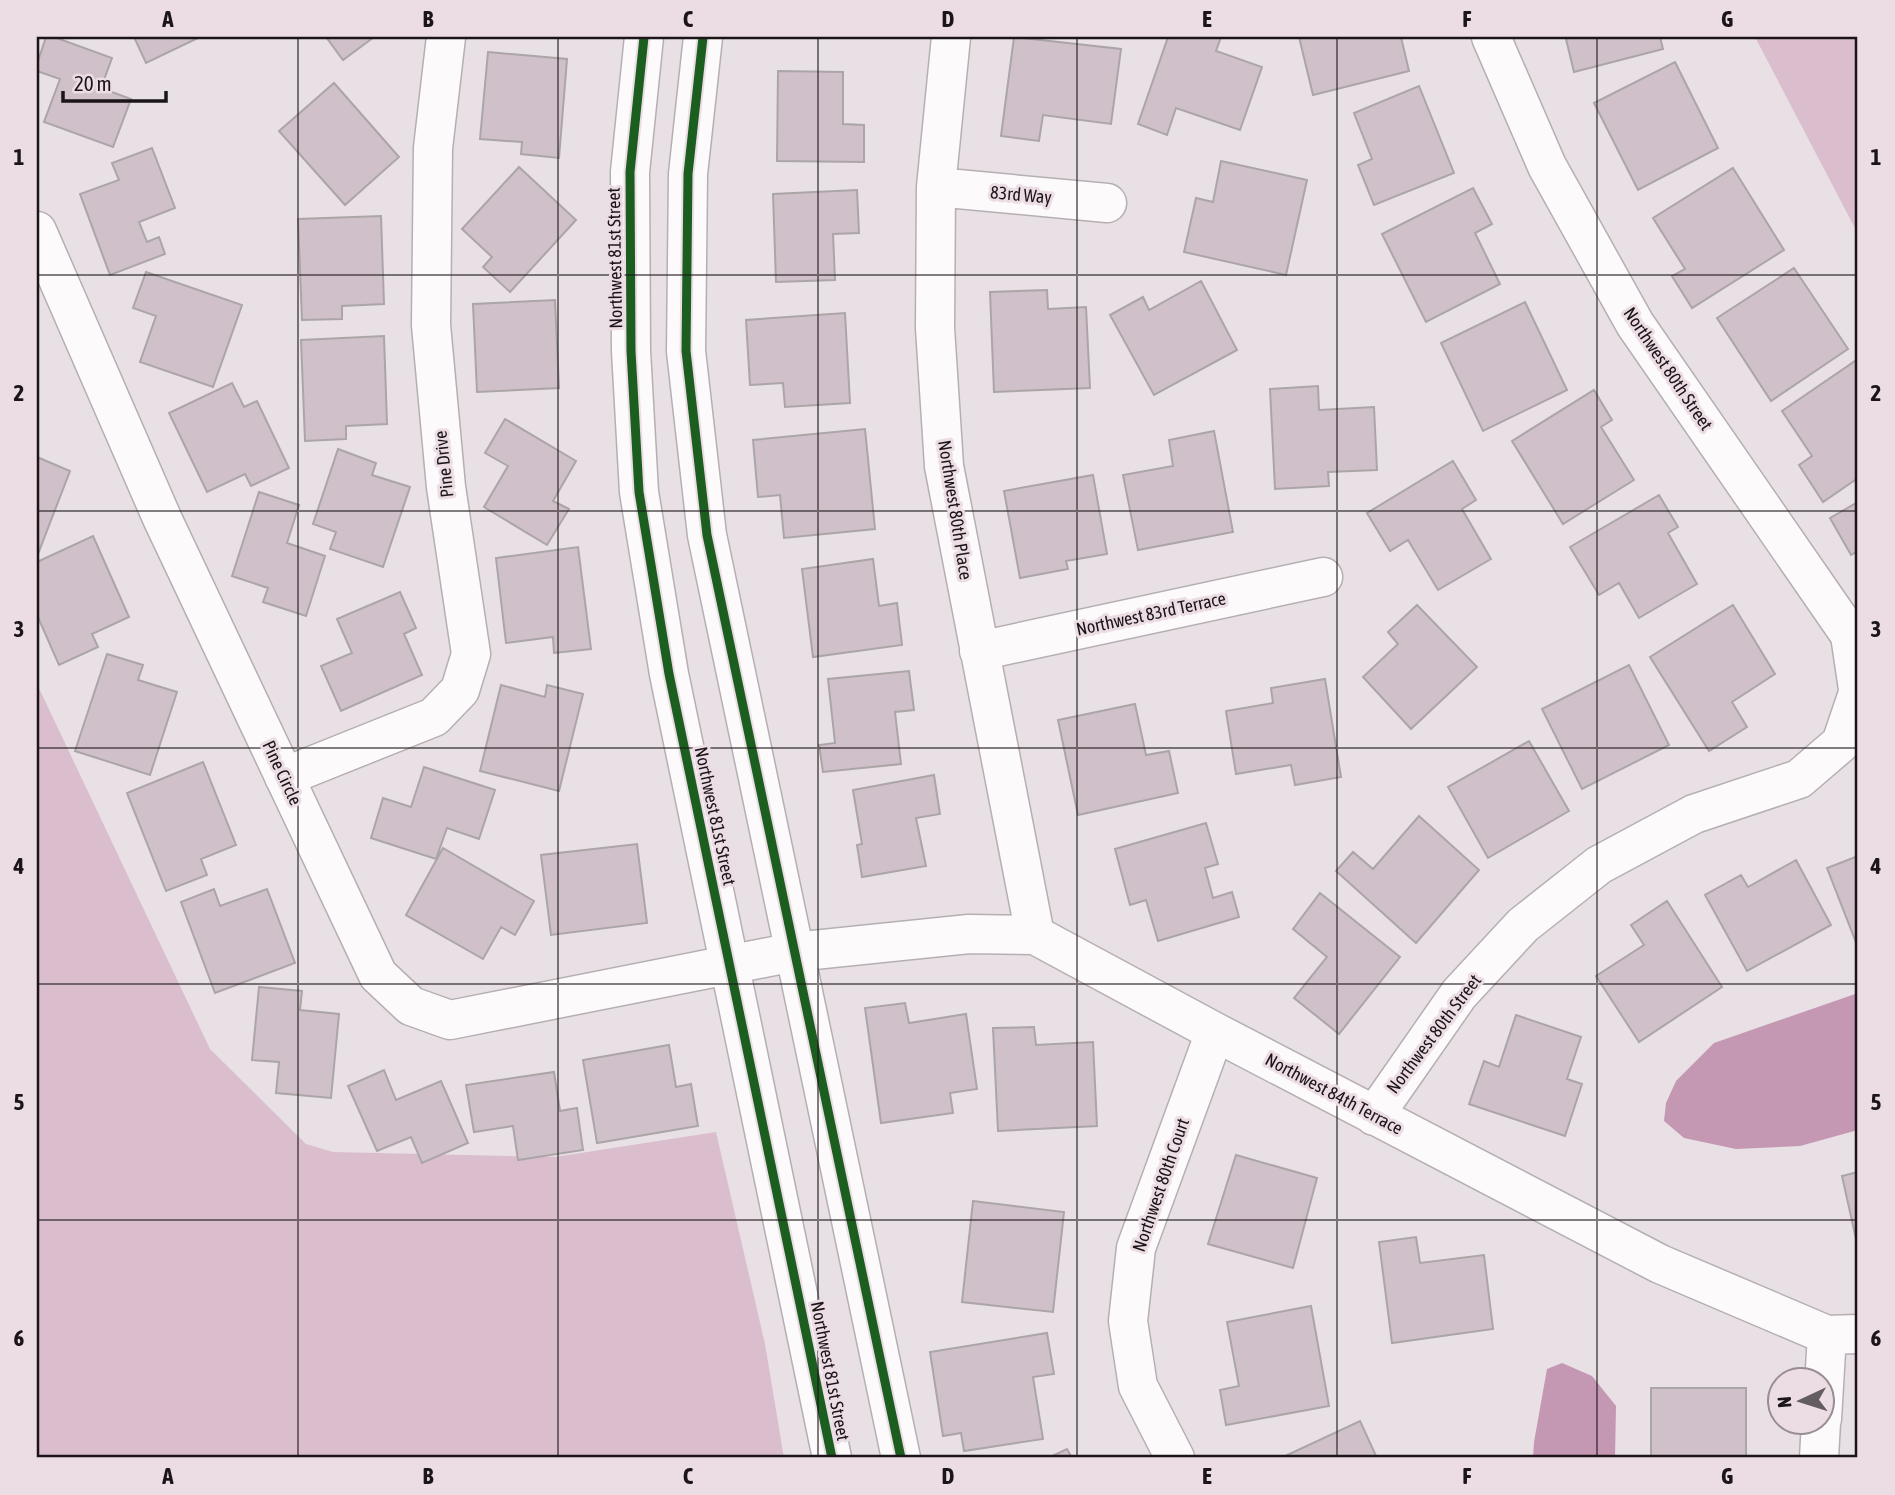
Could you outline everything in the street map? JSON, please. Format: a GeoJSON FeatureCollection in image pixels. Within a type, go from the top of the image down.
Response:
{"type":"FeatureCollection","features":[{"type":"Feature","properties":{"kind":"street","name":"Pine Drive"},"geometry":{"type":"LineString","coordinates":[[284,777],[434,717],[460,690],[471,654],[446,487],[431,325],[433,148],[446,37]]}},
{"type":"Feature","properties":{"kind":"street","name":"Northwest 81st Street"},"geometry":{"type":"LineString","coordinates":[[644,37],[630,172],[631,351],[639,492],[669,674],[832,1458]]}},
{"type":"Feature","properties":{"kind":"street"},"geometry":{"type":"LineString","coordinates":[[703,37],[688,174],[686,351],[707,535],[901,1458]]}},
{"type":"Feature","properties":{"kind":"street","name":"Northwest 80th Place"},"geometry":{"type":"LineString","coordinates":[[951,37],[936,187],[935,328],[944,466],[1035,935]]}},
{"type":"Feature","properties":{"kind":"street","name":"Northwest 80th Street"},"geometry":{"type":"LineString","coordinates":[[1374,1116],[1459,994],[1523,925],[1599,865],[1694,814],[1799,779],[1840,743],[1858,691],[1850,635],[1635,324],[1547,166],[1491,37]]}},
{"type":"Feature","properties":{"kind":"street","name":"83rd Way"},"geometry":{"type":"LineString","coordinates":[[936,187],[1107,203]]}},
{"type":"Feature","properties":{"kind":"street","name":"Pine Circle"},"geometry":{"type":"LineString","coordinates":[[37,231],[162,518],[378,975],[411,1006],[450,1020],[794,952]]}},
{"type":"Feature","properties":{"kind":"street","name":"Northwest 83rd Terrace"},"geometry":{"type":"LineString","coordinates":[[979,651],[1323,577]]}},
{"type":"Feature","properties":{"kind":"street","name":"Northwest 84th Terrace"},"geometry":{"type":"LineString","coordinates":[[794,952],[969,934],[1035,935],[1374,1116],[1660,1264],[1843,1335]]}},
{"type":"Feature","properties":{"kind":"street","name":"Northwest 80th Court"},"geometry":{"type":"LineString","coordinates":[[1175,1458],[1138,1386],[1128,1321],[1136,1248],[1215,1032]]}},
{"type":"Feature","properties":{"kind":"street"},"geometry":{"type":"LineString","coordinates":[[1835,1366],[1843,1335]]}},
{"type":"Feature","properties":{"kind":"street"},"geometry":{"type":"LineString","coordinates":[[1819,1458],[1820,1436]]}},
{"type":"Feature","properties":{"kind":"shaded area"},"geometry":{"type":"Polygon","coordinates":[[[1755,37],[1858,37],[1858,234],[1755,37]]]}},
{"type":"Feature","properties":{"kind":"shaded area"},"geometry":{"type":"Polygon","coordinates":[[[37,684],[210,1049],[306,1144],[333,1152],[555,1157],[716,1132],[765,1344],[784,1458],[37,1458],[37,684]]]}},
{"type":"Feature","properties":{"kind":"shaded area"},"geometry":{"type":"Polygon","coordinates":[[[1858,993],[1858,1130],[1800,1146],[1736,1149],[1684,1138],[1664,1121],[1666,1103],[1676,1081],[1714,1043],[1858,993]]]}},
{"type":"Feature","properties":{"kind":"shaded area"},"geometry":{"type":"Polygon","coordinates":[[[1562,1363],[1592,1376],[1616,1406],[1615,1458],[1533,1458],[1547,1369],[1562,1363]]]}},
{"type":"Feature","properties":{"kind":"building"},"geometry":{"type":"Polygon","coordinates":[[[46,37],[54,37],[112,58],[101,88],[131,99],[113,147],[44,122],[60,79],[37,71],[46,37]]]}},
{"type":"Feature","properties":{"kind":"building"},"geometry":{"type":"Polygon","coordinates":[[[134,37],[200,37],[146,63],[134,37]]]}},
{"type":"Feature","properties":{"kind":"building"},"geometry":{"type":"Polygon","coordinates":[[[326,37],[374,37],[343,60],[326,37]]]}},
{"type":"Feature","properties":{"kind":"building"},"geometry":{"type":"Polygon","coordinates":[[[1014,37],[1121,49],[1111,124],[1043,115],[1039,141],[1001,136],[1014,37]]]}},
{"type":"Feature","properties":{"kind":"building"},"geometry":{"type":"Polygon","coordinates":[[[1168,37],[1221,37],[1216,51],[1262,67],[1240,130],[1176,108],[1167,135],[1138,124],[1168,37]]]}},
{"type":"Feature","properties":{"kind":"building"},"geometry":{"type":"Polygon","coordinates":[[[1299,37],[1401,37],[1409,71],[1313,95],[1299,37]]]}},
{"type":"Feature","properties":{"kind":"building"},"geometry":{"type":"Polygon","coordinates":[[[1660,37],[1663,49],[1574,72],[1566,39],[1660,37]]]}},
{"type":"Feature","properties":{"kind":"building"},"geometry":{"type":"Polygon","coordinates":[[[488,52],[567,59],[559,158],[521,154],[522,142],[480,139],[488,52]]]}},
{"type":"Feature","properties":{"kind":"building"},"geometry":{"type":"Polygon","coordinates":[[[1675,62],[1718,148],[1638,190],[1594,103],[1675,62]]]}},
{"type":"Feature","properties":{"kind":"building"},"geometry":{"type":"Polygon","coordinates":[[[778,71],[843,72],[843,124],[864,125],[864,162],[777,161],[778,71]]]}},
{"type":"Feature","properties":{"kind":"building"},"geometry":{"type":"Polygon","coordinates":[[[334,83],[399,157],[345,205],[279,131],[334,83]]]}},
{"type":"Feature","properties":{"kind":"building"},"geometry":{"type":"Polygon","coordinates":[[[1419,86],[1454,173],[1374,205],[1358,165],[1372,159],[1354,113],[1419,86]]]}},
{"type":"Feature","properties":{"kind":"building"},"geometry":{"type":"Polygon","coordinates":[[[152,148],[175,208],[139,222],[147,242],[159,237],[165,254],[110,275],[80,194],[119,180],[112,163],[152,148]]]}},
{"type":"Feature","properties":{"kind":"building"},"geometry":{"type":"Polygon","coordinates":[[[1221,161],[1307,180],[1286,275],[1184,252],[1196,198],[1213,202],[1221,161]]]}},
{"type":"Feature","properties":{"kind":"building"},"geometry":{"type":"Polygon","coordinates":[[[519,167],[576,220],[510,292],[483,267],[492,257],[462,229],[519,167]]]}},
{"type":"Feature","properties":{"kind":"building"},"geometry":{"type":"Polygon","coordinates":[[[1733,168],[1784,250],[1692,308],[1672,276],[1685,269],[1653,218],[1733,168]]]}},
{"type":"Feature","properties":{"kind":"building"},"geometry":{"type":"Polygon","coordinates":[[[1473,188],[1492,224],[1475,233],[1500,284],[1426,322],[1382,234],[1473,188]]]}},
{"type":"Feature","properties":{"kind":"building"},"geometry":{"type":"Polygon","coordinates":[[[857,190],[859,233],[833,234],[835,280],[776,282],[773,194],[857,190]]]}},
{"type":"Feature","properties":{"kind":"building"},"geometry":{"type":"Polygon","coordinates":[[[381,216],[384,304],[342,306],[342,319],[302,320],[298,219],[381,216]]]}},
{"type":"Feature","properties":{"kind":"building"},"geometry":{"type":"Polygon","coordinates":[[[1794,268],[1848,349],[1771,401],[1717,318],[1794,268]]]}},
{"type":"Feature","properties":{"kind":"building"},"geometry":{"type":"Polygon","coordinates":[[[146,272],[242,305],[213,387],[140,362],[156,316],[133,308],[146,272]]]}},
{"type":"Feature","properties":{"kind":"building"},"geometry":{"type":"Polygon","coordinates":[[[1201,281],[1237,350],[1154,395],[1110,315],[1143,297],[1149,310],[1201,281]]]}},
{"type":"Feature","properties":{"kind":"building"},"geometry":{"type":"Polygon","coordinates":[[[1047,290],[1048,309],[1086,307],[1090,388],[994,392],[990,292],[1047,290]]]}},
{"type":"Feature","properties":{"kind":"building"},"geometry":{"type":"Polygon","coordinates":[[[555,300],[559,388],[477,392],[473,304],[555,300]]]}},
{"type":"Feature","properties":{"kind":"building"},"geometry":{"type":"Polygon","coordinates":[[[1525,302],[1567,390],[1483,431],[1441,343],[1525,302]]]}},
{"type":"Feature","properties":{"kind":"building"},"geometry":{"type":"Polygon","coordinates":[[[845,313],[850,403],[785,407],[783,383],[750,385],[746,320],[845,313]]]}},
{"type":"Feature","properties":{"kind":"building"},"geometry":{"type":"Polygon","coordinates":[[[384,336],[387,424],[346,426],[346,439],[305,441],[301,340],[384,336]]]}},
{"type":"Feature","properties":{"kind":"building"},"geometry":{"type":"Polygon","coordinates":[[[1858,359],[1858,478],[1823,502],[1799,465],[1812,456],[1782,411],[1858,359]]]}},
{"type":"Feature","properties":{"kind":"building"},"geometry":{"type":"Polygon","coordinates":[[[232,383],[244,407],[257,401],[289,468],[251,486],[245,474],[207,492],[169,413],[232,383]]]}},
{"type":"Feature","properties":{"kind":"building"},"geometry":{"type":"Polygon","coordinates":[[[1318,386],[1319,410],[1374,407],[1377,470],[1328,472],[1329,486],[1275,489],[1270,389],[1318,386]]]}},
{"type":"Feature","properties":{"kind":"building"},"geometry":{"type":"Polygon","coordinates":[[[1594,390],[1612,420],[1601,427],[1634,480],[1563,524],[1512,441],[1594,390]]]}},
{"type":"Feature","properties":{"kind":"building"},"geometry":{"type":"Polygon","coordinates":[[[505,419],[576,461],[553,501],[569,509],[547,545],[484,507],[508,466],[485,453],[505,419]]]}},
{"type":"Feature","properties":{"kind":"building"},"geometry":{"type":"Polygon","coordinates":[[[865,429],[875,529],[784,538],[780,495],[758,497],[753,440],[865,429]]]}},
{"type":"Feature","properties":{"kind":"building"},"geometry":{"type":"Polygon","coordinates":[[[1214,431],[1233,532],[1138,550],[1123,475],[1173,466],[1169,440],[1214,431]]]}},
{"type":"Feature","properties":{"kind":"building"},"geometry":{"type":"Polygon","coordinates":[[[338,449],[376,463],[372,475],[410,487],[383,567],[330,549],[336,532],[313,524],[338,449]]]}},
{"type":"Feature","properties":{"kind":"building"},"geometry":{"type":"Polygon","coordinates":[[[37,457],[70,471],[38,554],[37,554],[37,457]]]}},
{"type":"Feature","properties":{"kind":"building"},"geometry":{"type":"Polygon","coordinates":[[[1453,461],[1476,500],[1462,509],[1491,559],[1438,590],[1408,540],[1390,551],[1367,513],[1453,461]]]}},
{"type":"Feature","properties":{"kind":"building"},"geometry":{"type":"Polygon","coordinates":[[[1093,475],[1107,554],[1066,561],[1068,569],[1020,578],[1004,491],[1093,475]]]}},
{"type":"Feature","properties":{"kind":"building"},"geometry":{"type":"Polygon","coordinates":[[[259,492],[299,505],[287,543],[325,556],[306,616],[263,602],[268,588],[232,576],[259,492]]]}},
{"type":"Feature","properties":{"kind":"building"},"geometry":{"type":"Polygon","coordinates":[[[1659,495],[1678,527],[1668,533],[1697,584],[1639,618],[1619,583],[1599,595],[1570,547],[1659,495]]]}},
{"type":"Feature","properties":{"kind":"building"},"geometry":{"type":"Polygon","coordinates":[[[1858,502],[1858,551],[1851,555],[1830,518],[1858,502]]]}},
{"type":"Feature","properties":{"kind":"building"},"geometry":{"type":"Polygon","coordinates":[[[93,536],[129,617],[92,634],[98,647],[59,665],[37,615],[37,562],[93,536]]]}},
{"type":"Feature","properties":{"kind":"building"},"geometry":{"type":"Polygon","coordinates":[[[578,547],[591,649],[554,653],[553,637],[506,643],[496,558],[578,547]]]}},
{"type":"Feature","properties":{"kind":"building"},"geometry":{"type":"Polygon","coordinates":[[[873,559],[879,606],[897,603],[902,645],[813,657],[802,569],[873,559]]]}},
{"type":"Feature","properties":{"kind":"building"},"geometry":{"type":"Polygon","coordinates":[[[400,592],[416,628],[404,634],[422,675],[341,711],[321,666],[352,653],[337,619],[400,592]]]}},
{"type":"Feature","properties":{"kind":"building"},"geometry":{"type":"Polygon","coordinates":[[[1417,605],[1477,667],[1411,729],[1363,677],[1398,644],[1388,632],[1417,605]]]}},
{"type":"Feature","properties":{"kind":"building"},"geometry":{"type":"Polygon","coordinates":[[[1733,605],[1775,674],[1732,702],[1747,727],[1709,751],[1650,657],[1733,605]]]}},
{"type":"Feature","properties":{"kind":"building"},"geometry":{"type":"Polygon","coordinates":[[[107,654],[143,665],[138,680],[177,692],[150,775],[75,751],[107,654]]]}},
{"type":"Feature","properties":{"kind":"building"},"geometry":{"type":"Polygon","coordinates":[[[1629,665],[1669,745],[1582,789],[1542,709],[1629,665]]]}},
{"type":"Feature","properties":{"kind":"building"},"geometry":{"type":"Polygon","coordinates":[[[909,671],[914,710],[895,712],[901,764],[823,772],[819,745],[835,743],[828,679],[909,671]]]}},
{"type":"Feature","properties":{"kind":"building"},"geometry":{"type":"Polygon","coordinates":[[[1325,679],[1341,777],[1295,785],[1291,765],[1236,774],[1226,711],[1273,703],[1271,688],[1325,679]]]}},
{"type":"Feature","properties":{"kind":"building"},"geometry":{"type":"Polygon","coordinates":[[[501,685],[545,697],[547,685],[583,694],[559,791],[480,771],[501,685]]]}},
{"type":"Feature","properties":{"kind":"building"},"geometry":{"type":"Polygon","coordinates":[[[1135,704],[1146,755],[1169,751],[1178,793],[1078,815],[1058,720],[1135,704]]]}},
{"type":"Feature","properties":{"kind":"building"},"geometry":{"type":"Polygon","coordinates":[[[1529,741],[1569,811],[1488,858],[1448,787],[1529,741]]]}},
{"type":"Feature","properties":{"kind":"building"},"geometry":{"type":"Polygon","coordinates":[[[203,762],[236,845],[201,859],[207,875],[166,891],[127,793],[203,762]]]}},
{"type":"Feature","properties":{"kind":"building"},"geometry":{"type":"Polygon","coordinates":[[[424,767],[495,790],[479,839],[447,828],[436,859],[371,838],[383,798],[411,807],[424,767]]]}},
{"type":"Feature","properties":{"kind":"building"},"geometry":{"type":"Polygon","coordinates":[[[934,775],[940,814],[916,818],[926,866],[862,877],[857,845],[862,844],[853,790],[934,775]]]}},
{"type":"Feature","properties":{"kind":"building"},"geometry":{"type":"Polygon","coordinates":[[[1419,816],[1479,870],[1416,943],[1336,871],[1353,852],[1373,869],[1419,816]]]}},
{"type":"Feature","properties":{"kind":"building"},"geometry":{"type":"Polygon","coordinates":[[[1206,823],[1218,864],[1205,868],[1213,898],[1232,892],[1239,917],[1158,941],[1146,900],[1130,905],[1115,849],[1206,823]]]}},
{"type":"Feature","properties":{"kind":"building"},"geometry":{"type":"Polygon","coordinates":[[[637,844],[647,923],[551,935],[541,855],[637,844]]]}},
{"type":"Feature","properties":{"kind":"building"},"geometry":{"type":"Polygon","coordinates":[[[443,848],[534,901],[515,935],[501,927],[483,959],[406,915],[443,848]]]}},
{"type":"Feature","properties":{"kind":"building"},"geometry":{"type":"Polygon","coordinates":[[[1858,856],[1858,945],[1857,945],[1827,868],[1858,856]]]}},
{"type":"Feature","properties":{"kind":"building"},"geometry":{"type":"Polygon","coordinates":[[[1796,860],[1831,925],[1747,971],[1705,895],[1741,875],[1748,887],[1796,860]]]}},
{"type":"Feature","properties":{"kind":"building"},"geometry":{"type":"Polygon","coordinates":[[[214,889],[220,906],[267,889],[295,963],[215,993],[181,902],[214,889]]]}},
{"type":"Feature","properties":{"kind":"building"},"geometry":{"type":"Polygon","coordinates":[[[1320,893],[1400,957],[1339,1034],[1294,998],[1327,957],[1293,929],[1320,893]]]}},
{"type":"Feature","properties":{"kind":"building"},"geometry":{"type":"Polygon","coordinates":[[[1667,901],[1722,987],[1639,1042],[1596,976],[1644,945],[1631,925],[1667,901]]]}},
{"type":"Feature","properties":{"kind":"building"},"geometry":{"type":"Polygon","coordinates":[[[259,987],[302,991],[300,1010],[339,1014],[331,1098],[276,1093],[279,1062],[252,1060],[259,987]]]}},
{"type":"Feature","properties":{"kind":"building"},"geometry":{"type":"Polygon","coordinates":[[[905,1003],[909,1023],[966,1014],[977,1089],[950,1093],[953,1113],[881,1123],[865,1008],[905,1003]]]}},
{"type":"Feature","properties":{"kind":"building"},"geometry":{"type":"Polygon","coordinates":[[[1516,1015],[1581,1037],[1567,1079],[1582,1084],[1565,1136],[1469,1104],[1484,1061],[1499,1067],[1516,1015]]]}},
{"type":"Feature","properties":{"kind":"building"},"geometry":{"type":"Polygon","coordinates":[[[1034,1027],[1036,1045],[1093,1042],[1097,1126],[998,1131],[993,1028],[1034,1027]]]}},
{"type":"Feature","properties":{"kind":"building"},"geometry":{"type":"Polygon","coordinates":[[[669,1045],[676,1087],[691,1084],[698,1126],[597,1143],[583,1060],[669,1045]]]}},
{"type":"Feature","properties":{"kind":"building"},"geometry":{"type":"Polygon","coordinates":[[[384,1070],[396,1100],[441,1081],[468,1143],[422,1163],[411,1137],[377,1151],[348,1086],[384,1070]]]}},
{"type":"Feature","properties":{"kind":"building"},"geometry":{"type":"Polygon","coordinates":[[[554,1072],[560,1111],[577,1108],[583,1150],[518,1160],[513,1126],[474,1132],[466,1085],[554,1072]]]}},
{"type":"Feature","properties":{"kind":"building"},"geometry":{"type":"Polygon","coordinates":[[[1236,1155],[1317,1178],[1293,1268],[1208,1244],[1236,1155]]]}},
{"type":"Feature","properties":{"kind":"building"},"geometry":{"type":"Polygon","coordinates":[[[1858,1172],[1858,1248],[1842,1176],[1858,1172]]]}},
{"type":"Feature","properties":{"kind":"building"},"geometry":{"type":"Polygon","coordinates":[[[973,1201],[1064,1212],[1053,1312],[962,1302],[973,1201]]]}},
{"type":"Feature","properties":{"kind":"building"},"geometry":{"type":"Polygon","coordinates":[[[1416,1237],[1420,1263],[1484,1255],[1493,1329],[1392,1343],[1379,1242],[1416,1237]]]}},
{"type":"Feature","properties":{"kind":"building"},"geometry":{"type":"Polygon","coordinates":[[[1311,1306],[1329,1406],[1226,1425],[1220,1390],[1239,1386],[1227,1322],[1311,1306]]]}},
{"type":"Feature","properties":{"kind":"building"},"geometry":{"type":"Polygon","coordinates":[[[1047,1333],[1054,1374],[1033,1377],[1043,1439],[964,1451],[961,1433],[943,1436],[930,1352],[1047,1333]]]}},
{"type":"Feature","properties":{"kind":"building"},"geometry":{"type":"Polygon","coordinates":[[[1651,1388],[1746,1388],[1746,1456],[1651,1458],[1651,1388]]]}},
{"type":"Feature","properties":{"kind":"building"},"geometry":{"type":"Polygon","coordinates":[[[1360,1421],[1377,1458],[1281,1458],[1360,1421]]]}},
{"type":"Feature","properties":{"kind":"building"},"geometry":{"type":"Polygon","coordinates":[[[1067,1449],[1072,1458],[1048,1458],[1067,1449]]]}},
{"type":"Feature","properties":{"kind":"cycle path"},"geometry":{"type":"LineString","coordinates":[[644,37],[630,172],[631,351],[639,492],[669,674],[832,1458]]}},
{"type":"Feature","properties":{"kind":"cycle path"},"geometry":{"type":"LineString","coordinates":[[703,37],[688,174],[686,351],[707,535],[901,1458]]}}]}
